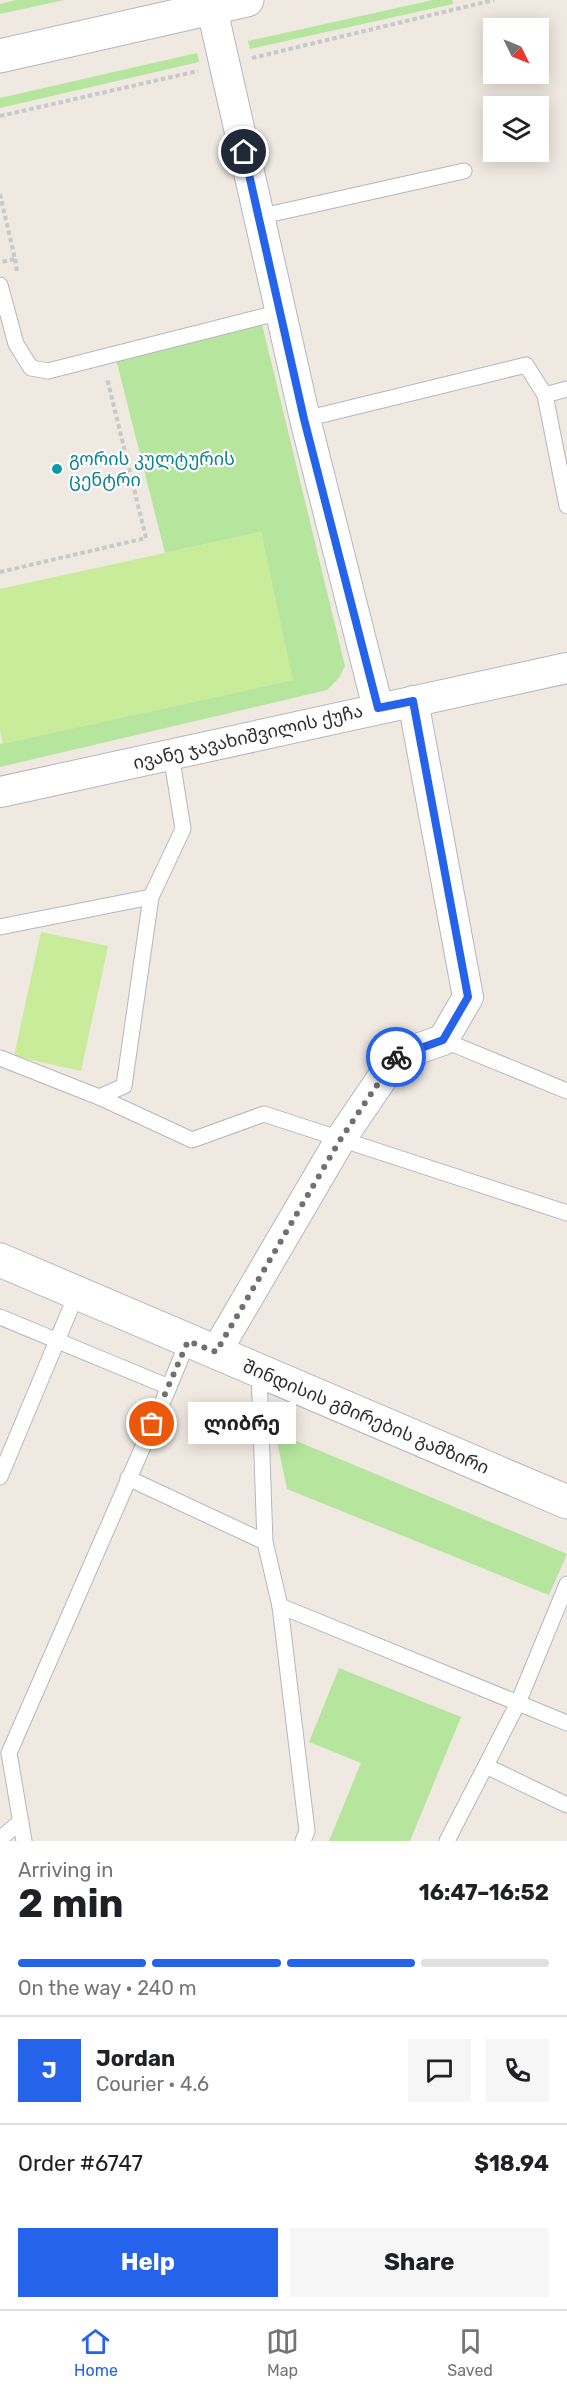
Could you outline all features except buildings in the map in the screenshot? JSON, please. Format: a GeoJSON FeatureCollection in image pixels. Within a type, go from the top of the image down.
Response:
{"type":"FeatureCollection","features":[{"type":"Feature","properties":{"kind":"main road"},"geometry":{"type":"LineString","coordinates":[[0,56],[211,4],[247,0]]}},
{"type":"Feature","properties":{"kind":"main road","name":"შინდისის გმირების გამზირი"},"geometry":{"type":"LineString","coordinates":[[0,1260],[567,1502]]}},
{"type":"Feature","properties":{"kind":"street"},"geometry":{"type":"LineString","coordinates":[[211,4],[304,419],[378,708]]}},
{"type":"Feature","properties":{"kind":"street","name":"ივანე ჯავახიშვილის ქუჩა"},"geometry":{"type":"LineString","coordinates":[[0,792],[567,668]]}},
{"type":"Feature","properties":{"kind":"street"},"geometry":{"type":"LineString","coordinates":[[202,1346],[397,1056],[443,1040],[468,997],[413,701]]}},
{"type":"Feature","properties":{"kind":"lane"},"geometry":{"type":"LineString","coordinates":[[258,217],[464,171]]}},
{"type":"Feature","properties":{"kind":"lane"},"geometry":{"type":"LineString","coordinates":[[0,285],[16,344],[31,368],[48,371],[280,312]]}},
{"type":"Feature","properties":{"kind":"lane"},"geometry":{"type":"LineString","coordinates":[[304,419],[526,365],[544,395],[567,506]]}},
{"type":"Feature","properties":{"kind":"lane"},"geometry":{"type":"LineString","coordinates":[[544,395],[567,389]]}},
{"type":"Feature","properties":{"kind":"lane"},"geometry":{"type":"LineString","coordinates":[[99,1097],[124,1086],[151,897],[183,829],[171,754]]}},
{"type":"Feature","properties":{"kind":"lane"},"geometry":{"type":"LineString","coordinates":[[0,927],[151,897]]}},
{"type":"Feature","properties":{"kind":"lane"},"geometry":{"type":"LineString","coordinates":[[443,1040],[567,1090]]}},
{"type":"Feature","properties":{"kind":"lane"},"geometry":{"type":"LineString","coordinates":[[0,1058],[99,1097],[192,1140],[264,1114],[567,1213]]}},
{"type":"Feature","properties":{"kind":"lane"},"geometry":{"type":"LineString","coordinates":[[0,1477],[77,1293]]}},
{"type":"Feature","properties":{"kind":"lane"},"geometry":{"type":"LineString","coordinates":[[0,1317],[168,1387]]}},
{"type":"Feature","properties":{"kind":"lane"},"geometry":{"type":"LineString","coordinates":[[24,1841],[9,1753],[168,1387],[202,1346]]}},
{"type":"Feature","properties":{"kind":"lane"},"geometry":{"type":"LineString","coordinates":[[260,1371],[265,1542],[280,1606],[307,1831],[303,1841]]}},
{"type":"Feature","properties":{"kind":"lane"},"geometry":{"type":"LineString","coordinates":[[128,1478],[265,1542]]}},
{"type":"Feature","properties":{"kind":"lane"},"geometry":{"type":"LineString","coordinates":[[447,1841],[518,1703],[567,1584]]}},
{"type":"Feature","properties":{"kind":"lane"},"geometry":{"type":"LineString","coordinates":[[280,1606],[567,1723]]}},
{"type":"Feature","properties":{"kind":"lane"},"geometry":{"type":"LineString","coordinates":[[486,1766],[567,1805]]}},
{"type":"Feature","properties":{"kind":"lane"},"geometry":{"type":"LineString","coordinates":[[0,1839],[21,1821]]}},
{"type":"Feature","properties":{"kind":"path"},"geometry":{"type":"LineString","coordinates":[[0,194],[20,282]]}},
{"type":"Feature","properties":{"kind":"path"},"geometry":{"type":"LineString","coordinates":[[0,262],[15,259]]}},
{"type":"Feature","properties":{"kind":"path"},"geometry":{"type":"LineString","coordinates":[[0,572],[146,538],[102,358]]}},
{"type":"Feature","properties":{"kind":"green space"},"geometry":{"type":"Polygon","coordinates":[[[16,0],[64,0],[0,14],[0,4],[16,0]]]}},
{"type":"Feature","properties":{"kind":"green space"},"geometry":{"type":"Polygon","coordinates":[[[433,0],[452,0],[453,4],[250,49],[248,41],[433,0]]]}},
{"type":"Feature","properties":{"kind":"green space"},"geometry":{"type":"Polygon","coordinates":[[[197,53],[199,62],[0,108],[0,98],[197,53]]]}},
{"type":"Feature","properties":{"kind":"green space"},"geometry":{"type":"Polygon","coordinates":[[[261,320],[345,666],[339,678],[327,690],[0,767],[0,744],[292,680],[261,532],[165,553],[115,355],[261,320]]]}},
{"type":"Feature","properties":{"kind":"green space"},"geometry":{"type":"Polygon","coordinates":[[[261,532],[293,680],[3,744],[0,731],[0,589],[261,532]]]}},
{"type":"Feature","properties":{"kind":"green space"},"geometry":{"type":"Polygon","coordinates":[[[41,932],[108,946],[81,1071],[14,1056],[41,932]]]}},
{"type":"Feature","properties":{"kind":"green space"},"geometry":{"type":"Polygon","coordinates":[[[275,1432],[567,1554],[549,1595],[287,1489],[275,1432]]]}},
{"type":"Feature","properties":{"kind":"green space"},"geometry":{"type":"Polygon","coordinates":[[[339,1668],[461,1717],[410,1841],[329,1841],[361,1763],[309,1742],[339,1668]]]}},
{"type":"Feature","properties":{"kind":"way so far"},"geometry":{"type":"LineString","coordinates":[[152,1424],[188,1341],[216,1352],[340,1140],[396,1057]]}},
{"type":"Feature","properties":{"kind":"place","name":"გორის კულტურის ცენტრი"},"geometry":{"type":"Point","coordinates":[57,469]}},
{"type":"Feature","properties":{"kind":"place","name":"ლიბრე"},"geometry":{"type":"Point","coordinates":[152,1424]}},
{"type":"Feature","properties":{"kind":"route"},"geometry":{"type":"LineString","coordinates":[[244,152],[304,419],[378,708],[413,701],[468,997],[443,1040],[396,1057]]}}]}
